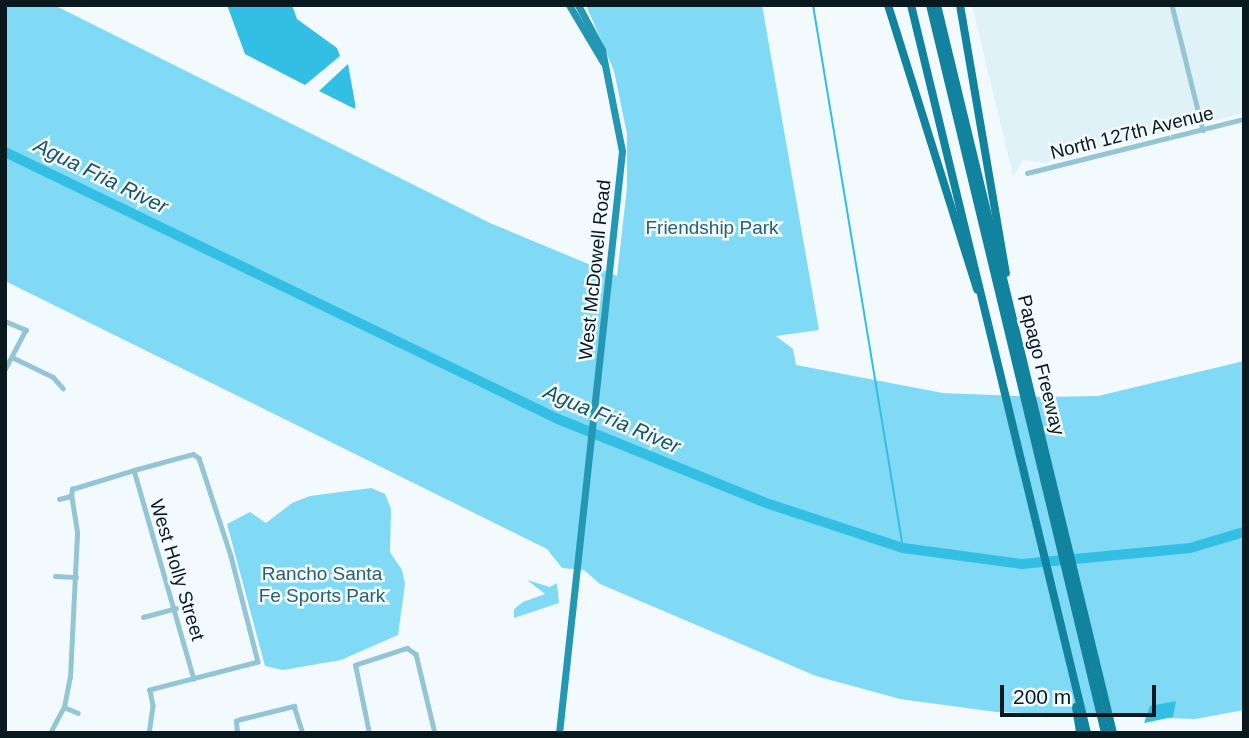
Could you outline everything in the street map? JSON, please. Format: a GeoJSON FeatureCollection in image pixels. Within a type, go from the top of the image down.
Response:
{"type":"FeatureCollection","features":[{"type":"Feature","properties":{"kind":"highway"},"geometry":{"type":"LineString","coordinates":[[888,5],[970,276],[983,300]]}},
{"type":"Feature","properties":{"kind":"highway"},"geometry":{"type":"LineString","coordinates":[[911,5],[1085,732]]}},
{"type":"Feature","properties":{"kind":"highway"},"geometry":{"type":"LineString","coordinates":[[930,5],[1022,373],[1105,733]]}},
{"type":"Feature","properties":{"kind":"highway","name":"Papago Freeway"},"geometry":{"type":"LineString","coordinates":[[937,5],[1006,287],[1022,373],[1113,733]]}},
{"type":"Feature","properties":{"kind":"highway"},"geometry":{"type":"LineString","coordinates":[[960,5],[1006,259],[1006,287]]}},
{"type":"Feature","properties":{"kind":"main road","name":"West McDowell Road"},"geometry":{"type":"LineString","coordinates":[[569,5],[603,62]]}},
{"type":"Feature","properties":{"kind":"main road","name":"West McDowell Road"},"geometry":{"type":"LineString","coordinates":[[559,733],[611,273],[622,151],[615,101],[602,50],[578,5]]}},
{"type":"Feature","properties":{"kind":"street"},"geometry":{"type":"LineString","coordinates":[[1172,5],[1203,130]]}},
{"type":"Feature","properties":{"kind":"street","name":"North 127th Avenue"},"geometry":{"type":"LineString","coordinates":[[1027,173],[1244,120]]}},
{"type":"Feature","properties":{"kind":"street"},"geometry":{"type":"LineString","coordinates":[[5,321],[26,330],[5,370]]}},
{"type":"Feature","properties":{"kind":"street"},"geometry":{"type":"LineString","coordinates":[[12,357],[53,377],[63,388]]}},
{"type":"Feature","properties":{"kind":"street"},"geometry":{"type":"LineString","coordinates":[[50,733],[64,707],[76,577],[77,532],[72,489],[197,454],[231,556],[258,662],[150,690],[153,706],[149,733]]}},
{"type":"Feature","properties":{"kind":"street","name":"West Holly Street"},"geometry":{"type":"LineString","coordinates":[[134,470],[176,608],[194,678]]}},
{"type":"Feature","properties":{"kind":"street"},"geometry":{"type":"LineString","coordinates":[[59,499],[71,496]]}},
{"type":"Feature","properties":{"kind":"street"},"geometry":{"type":"LineString","coordinates":[[55,576],[76,577]]}},
{"type":"Feature","properties":{"kind":"street"},"geometry":{"type":"LineString","coordinates":[[143,617],[176,608]]}},
{"type":"Feature","properties":{"kind":"street"},"geometry":{"type":"LineString","coordinates":[[369,733],[355,665],[359,660],[412,649],[435,733]]}},
{"type":"Feature","properties":{"kind":"street"},"geometry":{"type":"LineString","coordinates":[[237,733],[236,721],[294,706],[303,733]]}},
{"type":"Feature","properties":{"kind":"street"},"geometry":{"type":"LineString","coordinates":[[64,707],[78,713]]}},
{"type":"Feature","properties":{"kind":"shaded area"},"geometry":{"type":"Polygon","coordinates":[[[227,5],[292,5],[297,19],[337,48],[340,56],[305,85],[245,54],[227,5]]]}},
{"type":"Feature","properties":{"kind":"shaded area"},"geometry":{"type":"Polygon","coordinates":[[[972,5],[1244,5],[1244,113],[1043,163],[1024,160],[1013,176],[972,5]]]}},
{"type":"Feature","properties":{"kind":"shaded area"},"geometry":{"type":"Polygon","coordinates":[[[348,64],[355,103],[355,109],[319,91],[348,64]]]}},
{"type":"Feature","properties":{"kind":"shaded area"},"geometry":{"type":"Polygon","coordinates":[[[1176,701],[1173,717],[1144,723],[1150,706],[1176,701]]]}},
{"type":"Feature","properties":{"kind":"green space","name":"Friendship Park"},"geometry":{"type":"Polygon","coordinates":[[[5,5],[54,5],[490,223],[617,276],[627,187],[627,134],[614,71],[586,5],[762,5],[819,330],[776,336],[793,349],[796,365],[943,393],[1044,397],[1098,396],[1244,361],[1244,710],[1195,719],[996,712],[900,699],[816,676],[600,584],[584,570],[562,568],[547,549],[5,281],[5,5]]]}},
{"type":"Feature","properties":{"kind":"green space","name":"Rancho Santa Fe Sports Park"},"geometry":{"type":"Polygon","coordinates":[[[371,488],[385,494],[391,509],[390,552],[402,570],[405,584],[398,635],[341,660],[283,670],[265,666],[227,524],[250,512],[266,523],[292,503],[310,496],[371,488]]]}},
{"type":"Feature","properties":{"kind":"green space"},"geometry":{"type":"Polygon","coordinates":[[[527,580],[550,587],[557,583],[559,603],[514,618],[514,609],[523,602],[545,594],[527,580]]]}},
{"type":"Feature","properties":{"kind":"waterway"},"geometry":{"type":"LineString","coordinates":[[813,5],[903,548]]}},
{"type":"Feature","properties":{"kind":"waterway","name":"Agua Fria River"},"geometry":{"type":"LineString","coordinates":[[5,152],[558,419],[766,503],[903,548],[1022,564],[1190,548],[1244,532]]}}]}
